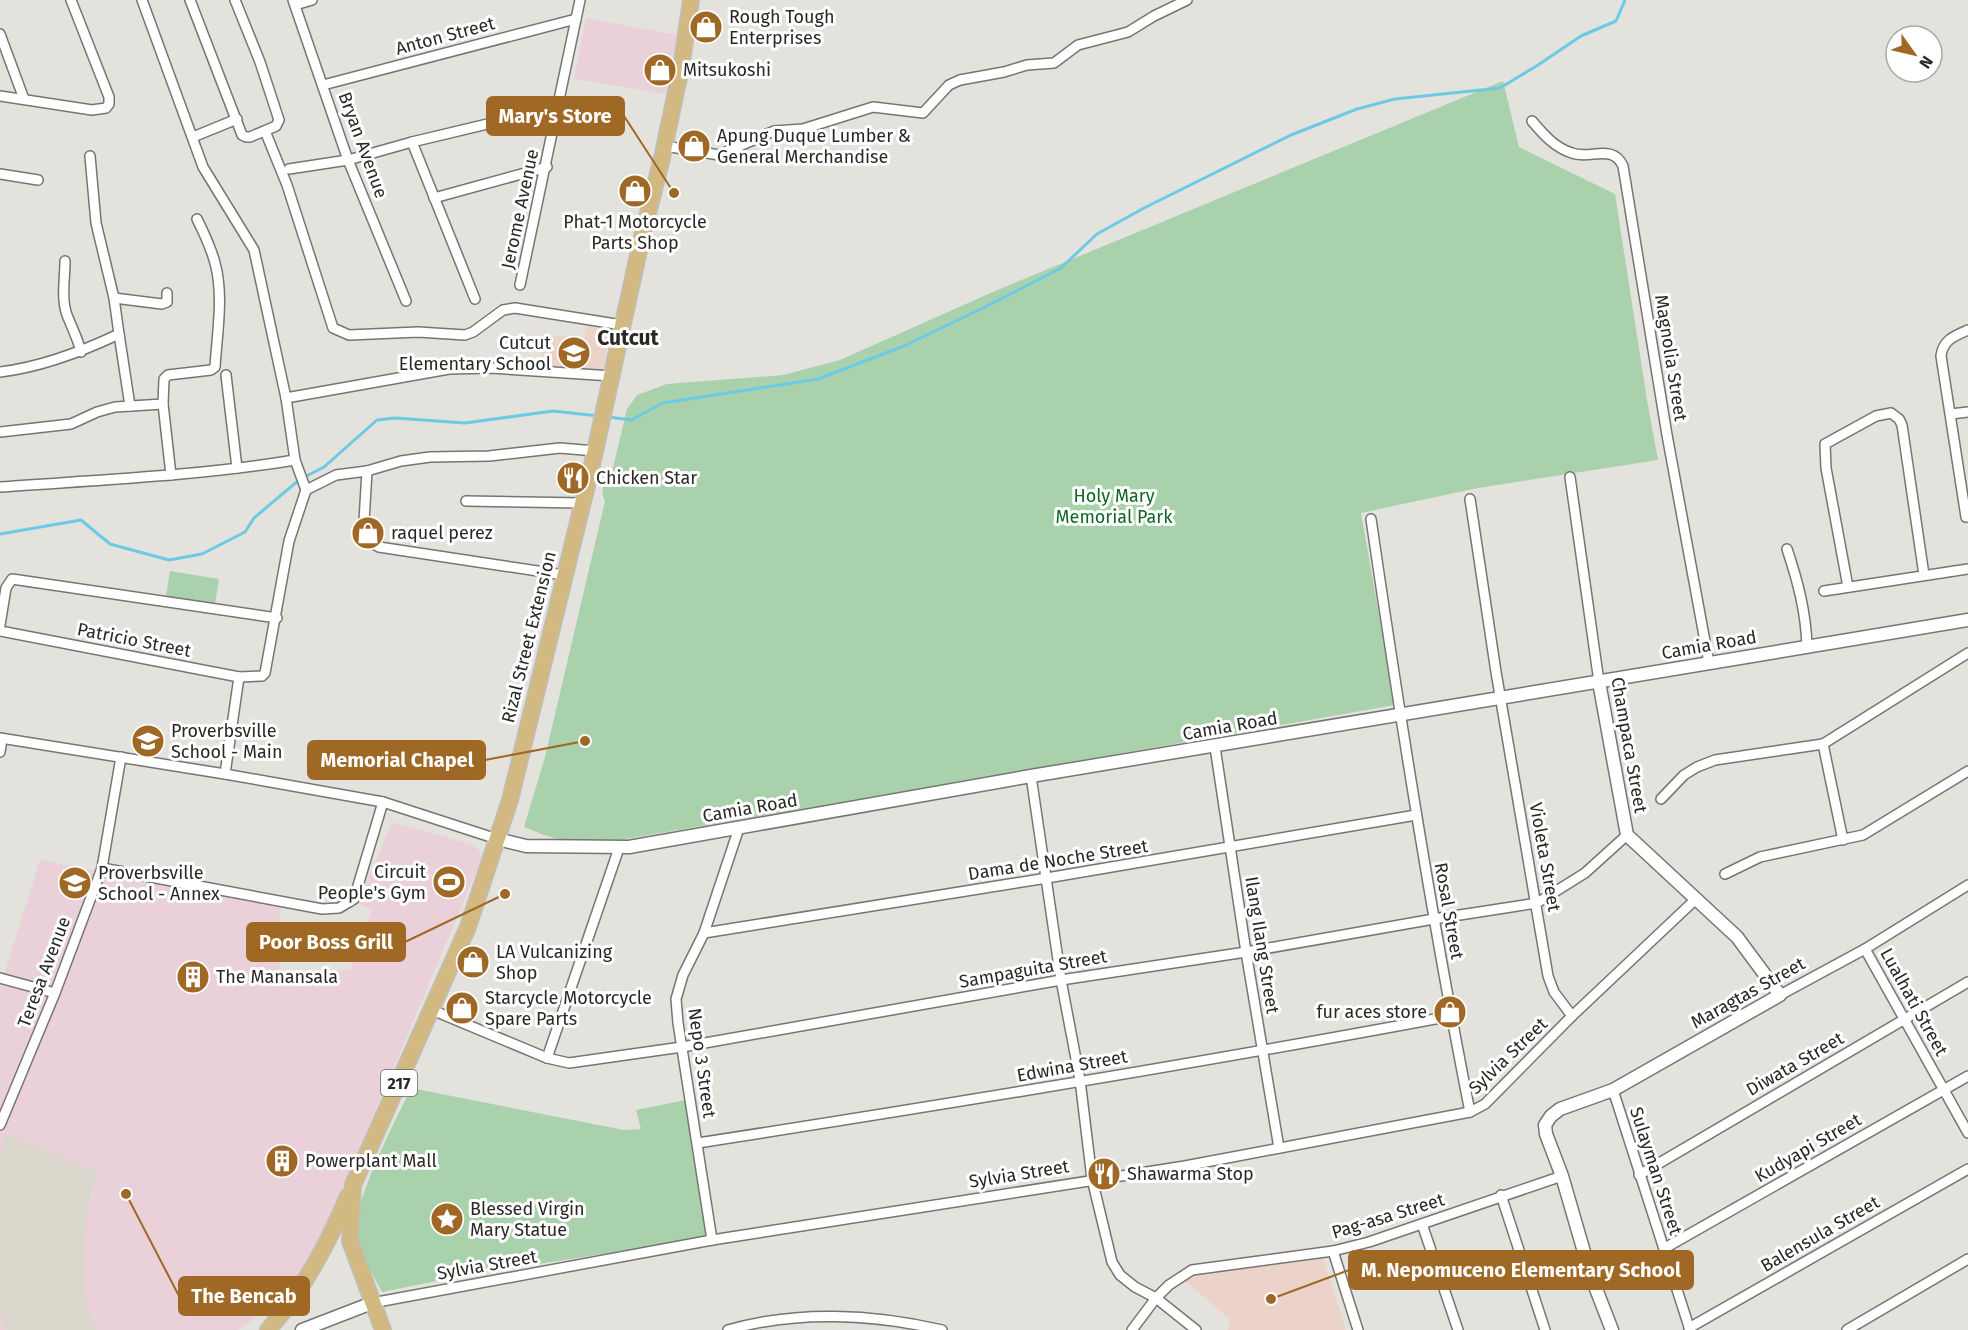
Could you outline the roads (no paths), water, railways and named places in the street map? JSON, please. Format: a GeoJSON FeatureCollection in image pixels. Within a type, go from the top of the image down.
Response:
{"type":"FeatureCollection","features":[{"type":"Feature","properties":{"kind":"main road","name":"Rizal Street Extension"},"geometry":{"type":"LineString","coordinates":[[383,1330],[350,1241],[353,1185],[474,914],[510,800],[608,397],[622,325],[665,146],[681,68],[691,0]]}},
{"type":"Feature","properties":{"kind":"main road"},"geometry":{"type":"LineString","coordinates":[[268,1330],[289,1307],[305,1280],[334,1229],[353,1185]]}},
{"type":"Feature","properties":{"kind":"street"},"geometry":{"type":"LineString","coordinates":[[0,96],[92,110],[106,108],[109,104],[109,97],[71,0]]}},
{"type":"Feature","properties":{"kind":"street"},"geometry":{"type":"LineString","coordinates":[[0,625],[6,588],[12,579],[277,618],[289,541],[305,488],[295,460],[286,398],[254,250],[204,166],[142,0]]}},
{"type":"Feature","properties":{"kind":"street"},"geometry":{"type":"LineString","coordinates":[[190,0],[242,135],[246,137],[276,126],[279,120],[260,62],[235,0]]}},
{"type":"Feature","properties":{"kind":"street"},"geometry":{"type":"LineString","coordinates":[[294,2],[312,0]]}},
{"type":"Feature","properties":{"kind":"street","name":"Jerome Avenue"},"geometry":{"type":"LineString","coordinates":[[520,285],[547,167],[580,0]]}},
{"type":"Feature","properties":{"kind":"street"},"geometry":{"type":"LineString","coordinates":[[665,146],[719,155],[774,131],[803,129],[873,107],[923,113],[949,85],[960,80],[1004,72],[1027,65],[1053,63],[1078,45],[1128,32],[1187,0]]}},
{"type":"Feature","properties":{"kind":"street","name":"Bryan Avenue"},"geometry":{"type":"LineString","coordinates":[[294,2],[348,160],[406,301]]}},
{"type":"Feature","properties":{"kind":"street","name":"Anton Street"},"geometry":{"type":"LineString","coordinates":[[323,85],[576,19]]}},
{"type":"Feature","properties":{"kind":"street"},"geometry":{"type":"LineString","coordinates":[[0,34],[24,99]]}},
{"type":"Feature","properties":{"kind":"street"},"geometry":{"type":"LineString","coordinates":[[289,170],[348,160],[412,142],[559,107]]}},
{"type":"Feature","properties":{"kind":"street"},"geometry":{"type":"LineString","coordinates":[[193,136],[237,120]]}},
{"type":"Feature","properties":{"kind":"street","name":"Magnolia Street"},"geometry":{"type":"LineString","coordinates":[[1532,121],[1544,135],[1564,150],[1583,155],[1613,154],[1620,159],[1623,166],[1666,435],[1709,663]]}},
{"type":"Feature","properties":{"kind":"street"},"geometry":{"type":"LineString","coordinates":[[265,131],[287,185],[333,328],[340,332],[349,335],[418,332],[465,335],[503,310],[515,308],[622,325]]}},
{"type":"Feature","properties":{"kind":"street"},"geometry":{"type":"LineString","coordinates":[[412,142],[475,299]]}},
{"type":"Feature","properties":{"kind":"street"},"geometry":{"type":"LineString","coordinates":[[90,156],[96,223],[114,298],[130,405]]}},
{"type":"Feature","properties":{"kind":"street"},"geometry":{"type":"LineString","coordinates":[[434,198],[547,167]]}},
{"type":"Feature","properties":{"kind":"street"},"geometry":{"type":"LineString","coordinates":[[0,174],[38,180]]}},
{"type":"Feature","properties":{"kind":"street"},"geometry":{"type":"LineString","coordinates":[[171,475],[163,404],[165,377],[211,370],[214,367],[219,308],[218,276],[215,262],[197,219]]}},
{"type":"Feature","properties":{"kind":"street"},"geometry":{"type":"LineString","coordinates":[[65,261],[65,304],[81,352]]}},
{"type":"Feature","properties":{"kind":"street"},"geometry":{"type":"LineString","coordinates":[[114,298],[165,304],[167,293]]}},
{"type":"Feature","properties":{"kind":"street"},"geometry":{"type":"LineString","coordinates":[[1968,330],[1948,340],[1942,349],[1941,356],[1968,528]]}},
{"type":"Feature","properties":{"kind":"street"},"geometry":{"type":"LineString","coordinates":[[0,372],[20,370],[81,352],[119,334]]}},
{"type":"Feature","properties":{"kind":"street"},"geometry":{"type":"LineString","coordinates":[[286,398],[449,369],[491,368],[612,376]]}},
{"type":"Feature","properties":{"kind":"street"},"geometry":{"type":"LineString","coordinates":[[226,375],[237,468]]}},
{"type":"Feature","properties":{"kind":"street"},"geometry":{"type":"LineString","coordinates":[[0,432],[71,423],[97,412],[130,405],[163,404]]}},
{"type":"Feature","properties":{"kind":"street"},"geometry":{"type":"LineString","coordinates":[[1951,414],[1968,411]]}},
{"type":"Feature","properties":{"kind":"street"},"geometry":{"type":"LineString","coordinates":[[1848,587],[1826,468],[1825,444],[1876,416],[1891,413],[1899,419],[1902,425],[1924,575]]}},
{"type":"Feature","properties":{"kind":"street"},"geometry":{"type":"LineString","coordinates":[[305,488],[336,475],[367,471],[401,461],[430,457],[489,456],[560,448],[595,451]]}},
{"type":"Feature","properties":{"kind":"street"},"geometry":{"type":"LineString","coordinates":[[0,487],[171,475],[295,460]]}},
{"type":"Feature","properties":{"kind":"street"},"geometry":{"type":"LineString","coordinates":[[367,471],[363,538],[368,543],[379,547],[564,575]]}},
{"type":"Feature","properties":{"kind":"street","name":"Champaca Street"},"geometry":{"type":"LineString","coordinates":[[1570,477],[1599,681],[1627,835],[1737,937],[1780,995]]}},
{"type":"Feature","properties":{"kind":"street","name":"Violeta Street"},"geometry":{"type":"LineString","coordinates":[[1470,498],[1548,976],[1554,992],[1572,1016]]}},
{"type":"Feature","properties":{"kind":"street"},"geometry":{"type":"LineString","coordinates":[[466,501],[582,503]]}},
{"type":"Feature","properties":{"kind":"street","name":"Rosal Street"},"geometry":{"type":"LineString","coordinates":[[1371,519],[1399,714],[1451,1016],[1470,1112]]}},
{"type":"Feature","properties":{"kind":"street"},"geometry":{"type":"LineString","coordinates":[[1787,549],[1802,598],[1807,647]]}},
{"type":"Feature","properties":{"kind":"street"},"geometry":{"type":"LineString","coordinates":[[1824,591],[1968,569]]}},
{"type":"Feature","properties":{"kind":"street","name":"Patricio Street"},"geometry":{"type":"LineString","coordinates":[[0,631],[239,676],[262,676],[265,673],[277,618]]}},
{"type":"Feature","properties":{"kind":"street","name":"Camia Road"},"geometry":{"type":"LineString","coordinates":[[497,839],[526,846],[619,848],[1501,696],[1968,620]]}},
{"type":"Feature","properties":{"kind":"street"},"geometry":{"type":"LineString","coordinates":[[1661,799],[1684,775],[1697,766],[1715,760],[1823,744],[1968,653]]}},
{"type":"Feature","properties":{"kind":"street"},"geometry":{"type":"LineString","coordinates":[[225,774],[239,676]]}},
{"type":"Feature","properties":{"kind":"street"},"geometry":{"type":"LineString","coordinates":[[0,752],[1,739],[225,774],[383,802],[497,839]]}},
{"type":"Feature","properties":{"kind":"street"},"geometry":{"type":"LineString","coordinates":[[1823,744],[1843,840]]}},
{"type":"Feature","properties":{"kind":"street","name":"Ilang Ilang Street"},"geometry":{"type":"LineString","coordinates":[[1215,747],[1279,1148]]}},
{"type":"Feature","properties":{"kind":"street","name":"Teresa Avenue"},"geometry":{"type":"LineString","coordinates":[[0,1125],[55,993],[102,868],[121,757]]}},
{"type":"Feature","properties":{"kind":"street"},"geometry":{"type":"LineString","coordinates":[[1725,874],[1760,857],[1863,835],[1968,771]]}},
{"type":"Feature","properties":{"kind":"street"},"geometry":{"type":"LineString","coordinates":[[1031,776],[1061,980],[1080,1080],[1092,1179],[1112,1262],[1120,1275],[1156,1298],[1196,1330]]}},
{"type":"Feature","properties":{"kind":"street"},"geometry":{"type":"LineString","coordinates":[[102,868],[322,909],[339,908],[354,899],[383,802]]}},
{"type":"Feature","properties":{"kind":"street","name":"Dama de Noche Street"},"geometry":{"type":"LineString","coordinates":[[704,933],[1230,848],[1416,815]]}},
{"type":"Feature","properties":{"kind":"street","name":"Nepo 3 Street"},"geometry":{"type":"LineString","coordinates":[[712,1240],[676,999],[683,975],[704,933],[739,828]]}},
{"type":"Feature","properties":{"kind":"street","name":"Sampaguita Street"},"geometry":{"type":"LineString","coordinates":[[432,1010],[547,1059],[569,1062],[682,1047],[1061,980],[1246,952],[1537,903],[1585,873],[1627,835]]}},
{"type":"Feature","properties":{"kind":"street"},"geometry":{"type":"LineString","coordinates":[[547,1059],[619,848]]}},
{"type":"Feature","properties":{"kind":"street","name":"Maragtas Street"},"geometry":{"type":"LineString","coordinates":[[1562,1176],[1546,1134],[1545,1125],[1560,1109],[1612,1090],[1865,949],[1968,885]]}},
{"type":"Feature","properties":{"kind":"street","name":"Sylvia Street"},"geometry":{"type":"LineString","coordinates":[[372,1303],[712,1240],[1185,1166],[1470,1112],[1485,1104],[1572,1016],[1697,898]]}},
{"type":"Feature","properties":{"kind":"street","name":"Lualhati Street"},"geometry":{"type":"LineString","coordinates":[[1865,949],[1906,1018],[1968,1133]]}},
{"type":"Feature","properties":{"kind":"street"},"geometry":{"type":"LineString","coordinates":[[0,978],[55,993]]}},
{"type":"Feature","properties":{"kind":"street","name":"Diwata Street"},"geometry":{"type":"LineString","coordinates":[[1639,1175],[1968,982]]}},
{"type":"Feature","properties":{"kind":"street","name":"Edwina Street"},"geometry":{"type":"LineString","coordinates":[[698,1143],[1005,1095],[1451,1016]]}},
{"type":"Feature","properties":{"kind":"street","name":"Kudyapi Street"},"geometry":{"type":"LineString","coordinates":[[1665,1248],[1968,1076]]}},
{"type":"Feature","properties":{"kind":"street","name":"Sulayman Street"},"geometry":{"type":"LineString","coordinates":[[1612,1090],[1690,1329]]}},
{"type":"Feature","properties":{"kind":"street","name":"Balensula Street"},"geometry":{"type":"LineString","coordinates":[[1690,1329],[1968,1169]]}},
{"type":"Feature","properties":{"kind":"street"},"geometry":{"type":"LineString","coordinates":[[1562,1176],[1591,1276],[1612,1330]]}},
{"type":"Feature","properties":{"kind":"street","name":"Pag-asa Street"},"geometry":{"type":"LineString","coordinates":[[1132,1330],[1169,1285],[1192,1270],[1333,1251],[1369,1242],[1562,1176]]}},
{"type":"Feature","properties":{"kind":"street"},"geometry":{"type":"LineString","coordinates":[[1501,1195],[1545,1330]]}},
{"type":"Feature","properties":{"kind":"street"},"geometry":{"type":"LineString","coordinates":[[1422,1224],[1458,1330]]}},
{"type":"Feature","properties":{"kind":"street"},"geometry":{"type":"LineString","coordinates":[[1333,1251],[1358,1330]]}},
{"type":"Feature","properties":{"kind":"street"},"geometry":{"type":"LineString","coordinates":[[1847,1330],[1968,1259]]}},
{"type":"Feature","properties":{"kind":"street"},"geometry":{"type":"LineString","coordinates":[[302,1330],[372,1303]]}},
{"type":"Feature","properties":{"kind":"street"},"geometry":{"type":"LineString","coordinates":[[728,1330],[761,1321],[849,1317],[914,1323],[942,1330]]}},
{"type":"Feature","properties":{"kind":"waterway"},"geometry":{"type":"LineString","coordinates":[[609,417],[631,420],[663,403],[818,379],[904,346],[1061,268],[1097,234],[1291,135],[1357,109],[1395,99],[1500,88],[1581,36],[1616,21],[1625,0]]}},
{"type":"Feature","properties":{"kind":"waterway"},"geometry":{"type":"LineString","coordinates":[[0,534],[81,520],[110,544],[169,560],[202,554],[245,532],[254,518],[299,480],[324,467],[377,420],[395,418],[465,423],[553,411],[599,416]]}},
{"type":"Feature","properties":{"kind":"place","name":"Rough Tough Enterprises"},"geometry":{"type":"Point","coordinates":[706,27]}},
{"type":"Feature","properties":{"kind":"place","name":"Mitsukoshi"},"geometry":{"type":"Point","coordinates":[660,70]}},
{"type":"Feature","properties":{"kind":"place","name":"Apung Duque Lumber & General Merchandise"},"geometry":{"type":"Point","coordinates":[694,146]}},
{"type":"Feature","properties":{"kind":"place","name":"Phat-1 Motorcycle Parts Shop"},"geometry":{"type":"Point","coordinates":[635,191]}},
{"type":"Feature","properties":{"kind":"place","name":"Mary's Store"},"geometry":{"type":"Point","coordinates":[674,193]}},
{"type":"Feature","properties":{"kind":"place","name":"Cutcut Elementary School"},"geometry":{"type":"Point","coordinates":[574,353]}},
{"type":"Feature","properties":{"kind":"place","name":"Chicken Star"},"geometry":{"type":"Point","coordinates":[573,478]}},
{"type":"Feature","properties":{"kind":"place","name":"raquel perez"},"geometry":{"type":"Point","coordinates":[368,533]}},
{"type":"Feature","properties":{"kind":"place","name":"Proverbsville School - Main"},"geometry":{"type":"Point","coordinates":[148,741]}},
{"type":"Feature","properties":{"kind":"place","name":"Memorial Chapel"},"geometry":{"type":"Point","coordinates":[585,741]}},
{"type":"Feature","properties":{"kind":"place","name":"Circuit People's Gym"},"geometry":{"type":"Point","coordinates":[449,882]}},
{"type":"Feature","properties":{"kind":"place","name":"Proverbsville School - Annex"},"geometry":{"type":"Point","coordinates":[75,883]}},
{"type":"Feature","properties":{"kind":"place","name":"Poor Boss Grill"},"geometry":{"type":"Point","coordinates":[505,894]}},
{"type":"Feature","properties":{"kind":"place","name":"LA Vulcanizing Shop"},"geometry":{"type":"Point","coordinates":[473,962]}},
{"type":"Feature","properties":{"kind":"place","name":"The Manansala"},"geometry":{"type":"Point","coordinates":[193,977]}},
{"type":"Feature","properties":{"kind":"place","name":"Starcycle Motorcycle Spare Parts"},"geometry":{"type":"Point","coordinates":[462,1008]}},
{"type":"Feature","properties":{"kind":"place","name":"fur aces store"},"geometry":{"type":"Point","coordinates":[1450,1012]}},
{"type":"Feature","properties":{"kind":"place","name":"Powerplant Mall"},"geometry":{"type":"Point","coordinates":[282,1161]}},
{"type":"Feature","properties":{"kind":"place","name":"Shawarma Stop"},"geometry":{"type":"Point","coordinates":[1104,1174]}},
{"type":"Feature","properties":{"kind":"place","name":"The Bencab"},"geometry":{"type":"Point","coordinates":[126,1194]}},
{"type":"Feature","properties":{"kind":"place","name":"Blessed Virgin Mary Statue"},"geometry":{"type":"Point","coordinates":[447,1219]}},
{"type":"Feature","properties":{"kind":"place","name":"M. Nepomuceno Elementary School"},"geometry":{"type":"Point","coordinates":[1271,1299]}},
{"type":"Feature","properties":{"kind":"district","name":"Cutcut"},"geometry":{"type":"Point","coordinates":[628,338]}},
{"type":"Feature","properties":{"kind":"park label","name":"Holy Mary Memorial Park"},"geometry":{"type":"Point","coordinates":[1114,506]}}]}
